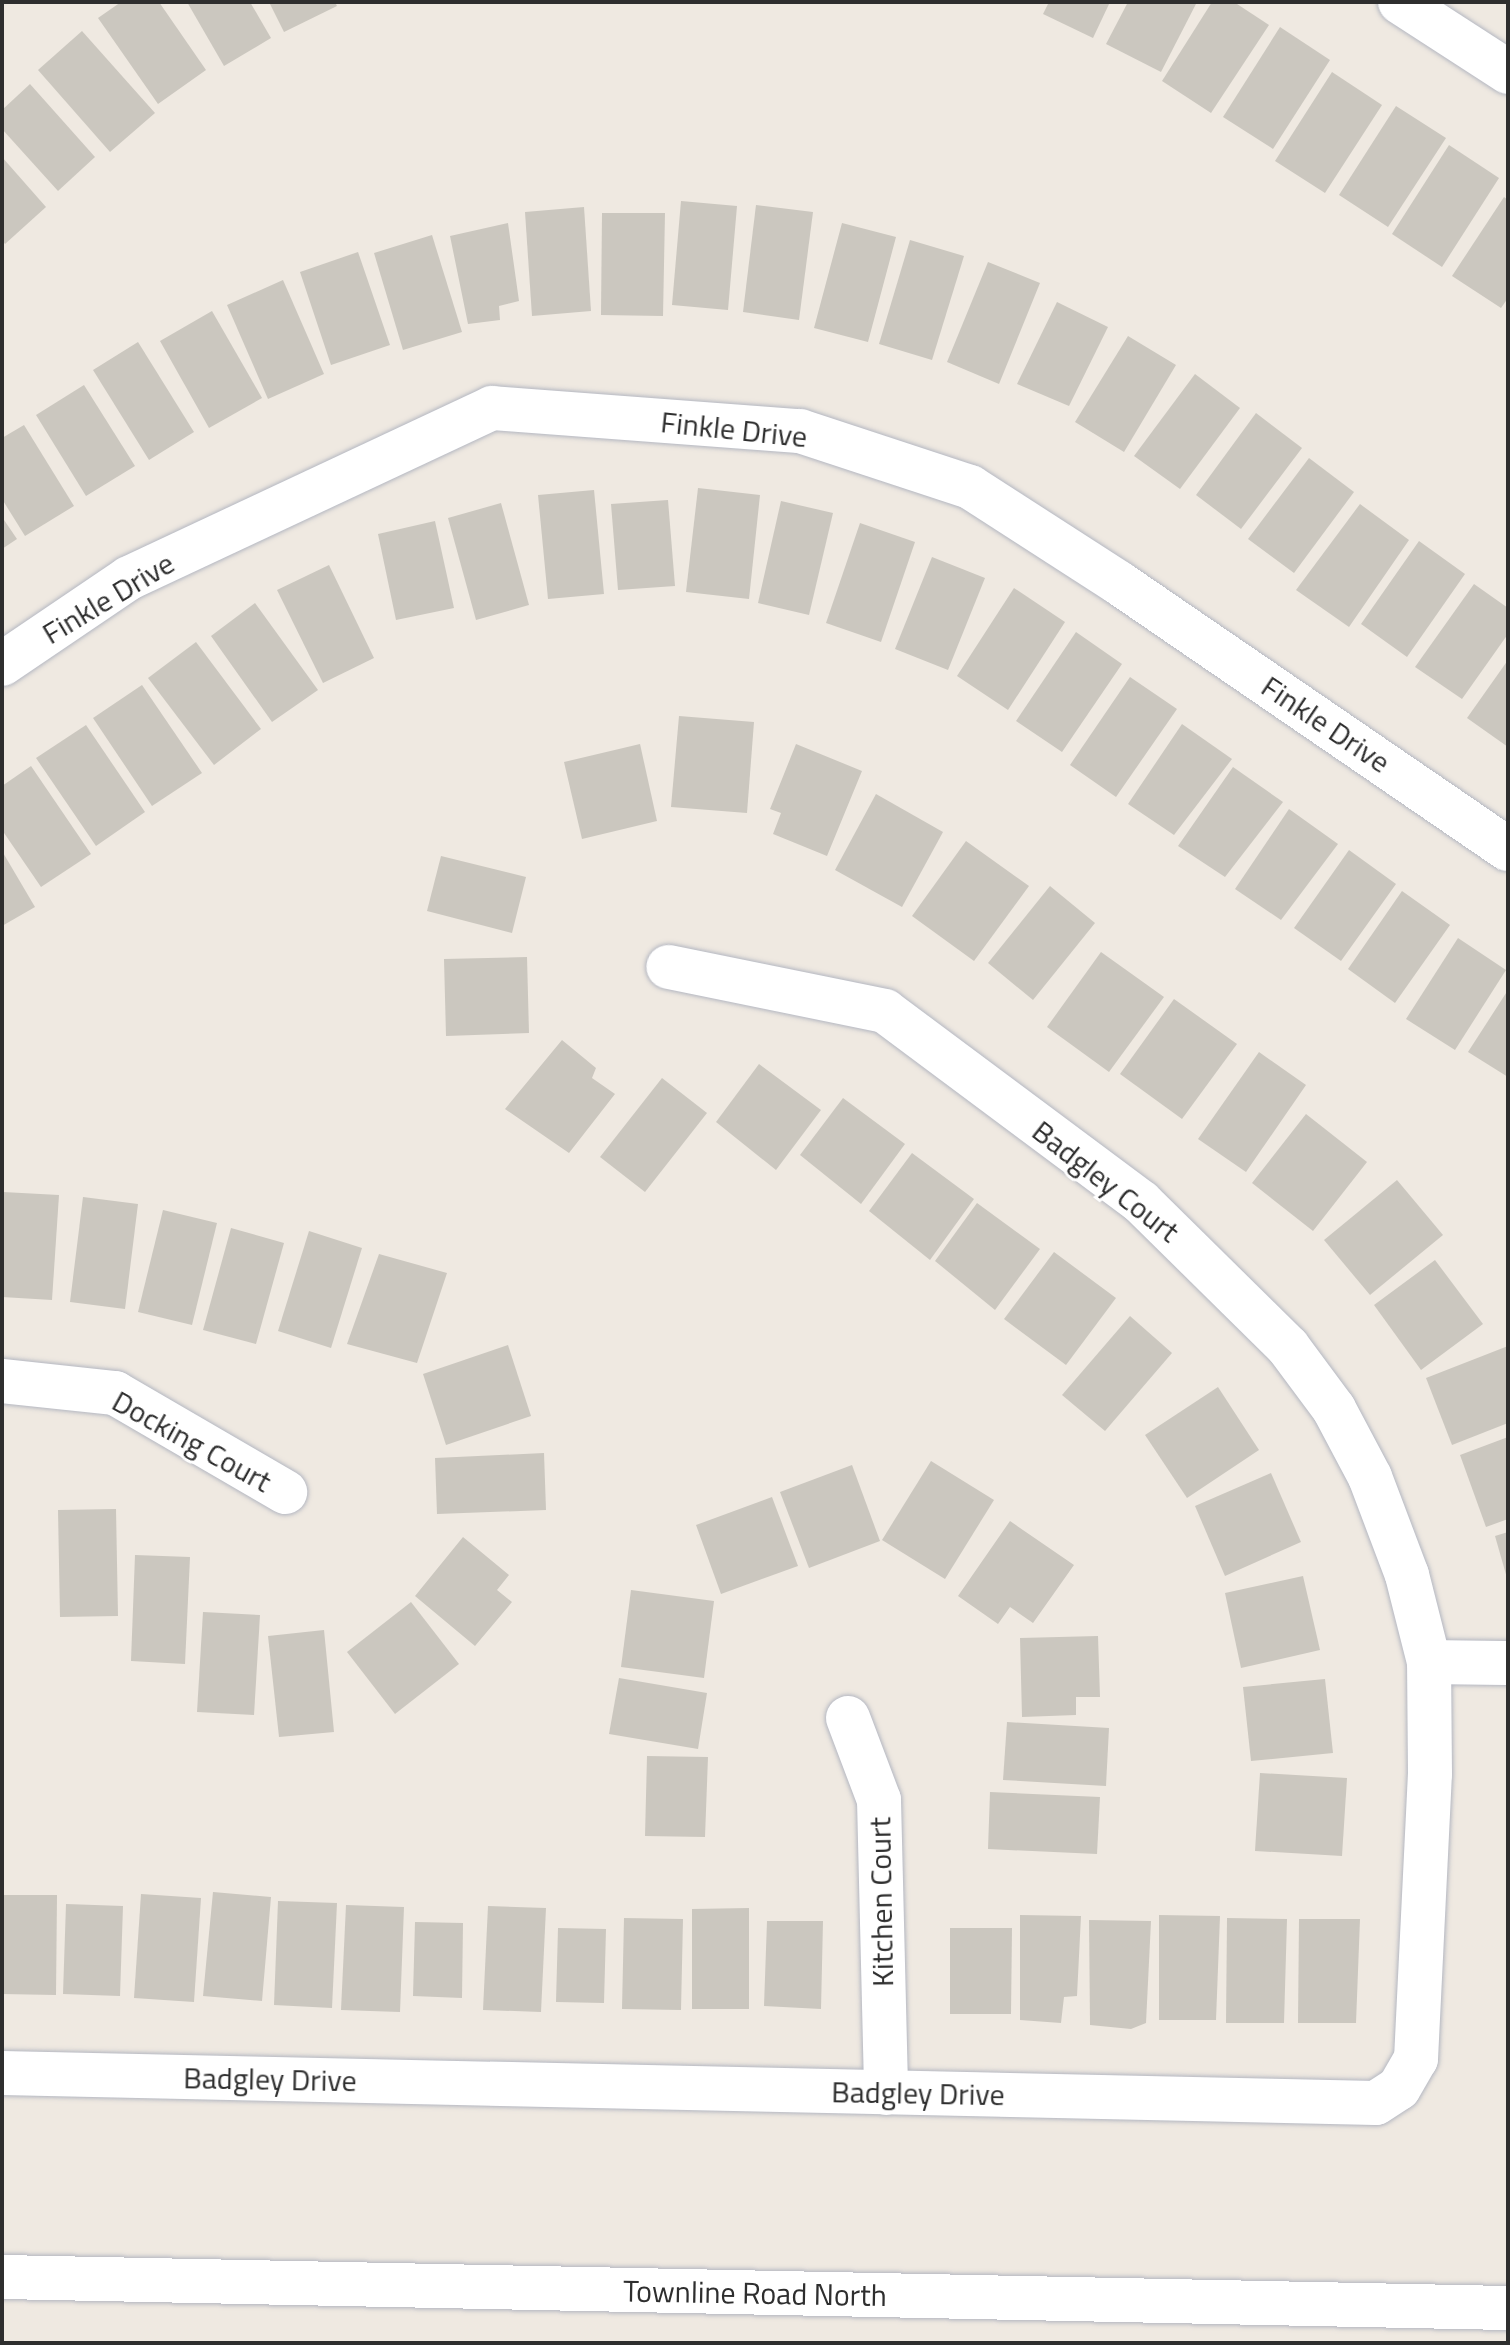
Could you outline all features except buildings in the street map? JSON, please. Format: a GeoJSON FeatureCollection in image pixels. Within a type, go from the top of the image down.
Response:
{"type":"FeatureCollection","features":[{"type":"Feature","properties":{"kind":"street"},"geometry":{"type":"LineString","coordinates":[[1400,2],[1508,72]]}},
{"type":"Feature","properties":{"kind":"street","name":"Finkle Drive"},"geometry":{"type":"LineString","coordinates":[[2,664],[129,578],[492,408],[800,431],[970,487],[1119,583],[1508,849]]}},
{"type":"Feature","properties":{"kind":"street","name":"Badgley Court"},"geometry":{"type":"LineString","coordinates":[[668,967],[885,1011],[1141,1202],[1288,1347],[1334,1409],[1370,1477],[1407,1575],[1429,1662]]}},
{"type":"Feature","properties":{"kind":"street","name":"Docking Court"},"geometry":{"type":"LineString","coordinates":[[2,1381],[115,1393],[285,1492]]}},
{"type":"Feature","properties":{"kind":"street"},"geometry":{"type":"LineString","coordinates":[[1429,1662],[1508,1663]]}},
{"type":"Feature","properties":{"kind":"street","name":"Badgley Drive"},"geometry":{"type":"LineString","coordinates":[[2,2073],[1376,2103],[1399,2088],[1416,2059],[1430,1774],[1429,1662]]}},
{"type":"Feature","properties":{"kind":"street","name":"Kitchen Court"},"geometry":{"type":"LineString","coordinates":[[848,1718],[879,1800],[886,2093]]}},
{"type":"Feature","properties":{"kind":"street","name":"Townline Road North"},"geometry":{"type":"LineString","coordinates":[[2,2277],[1508,2308]]}}]}
